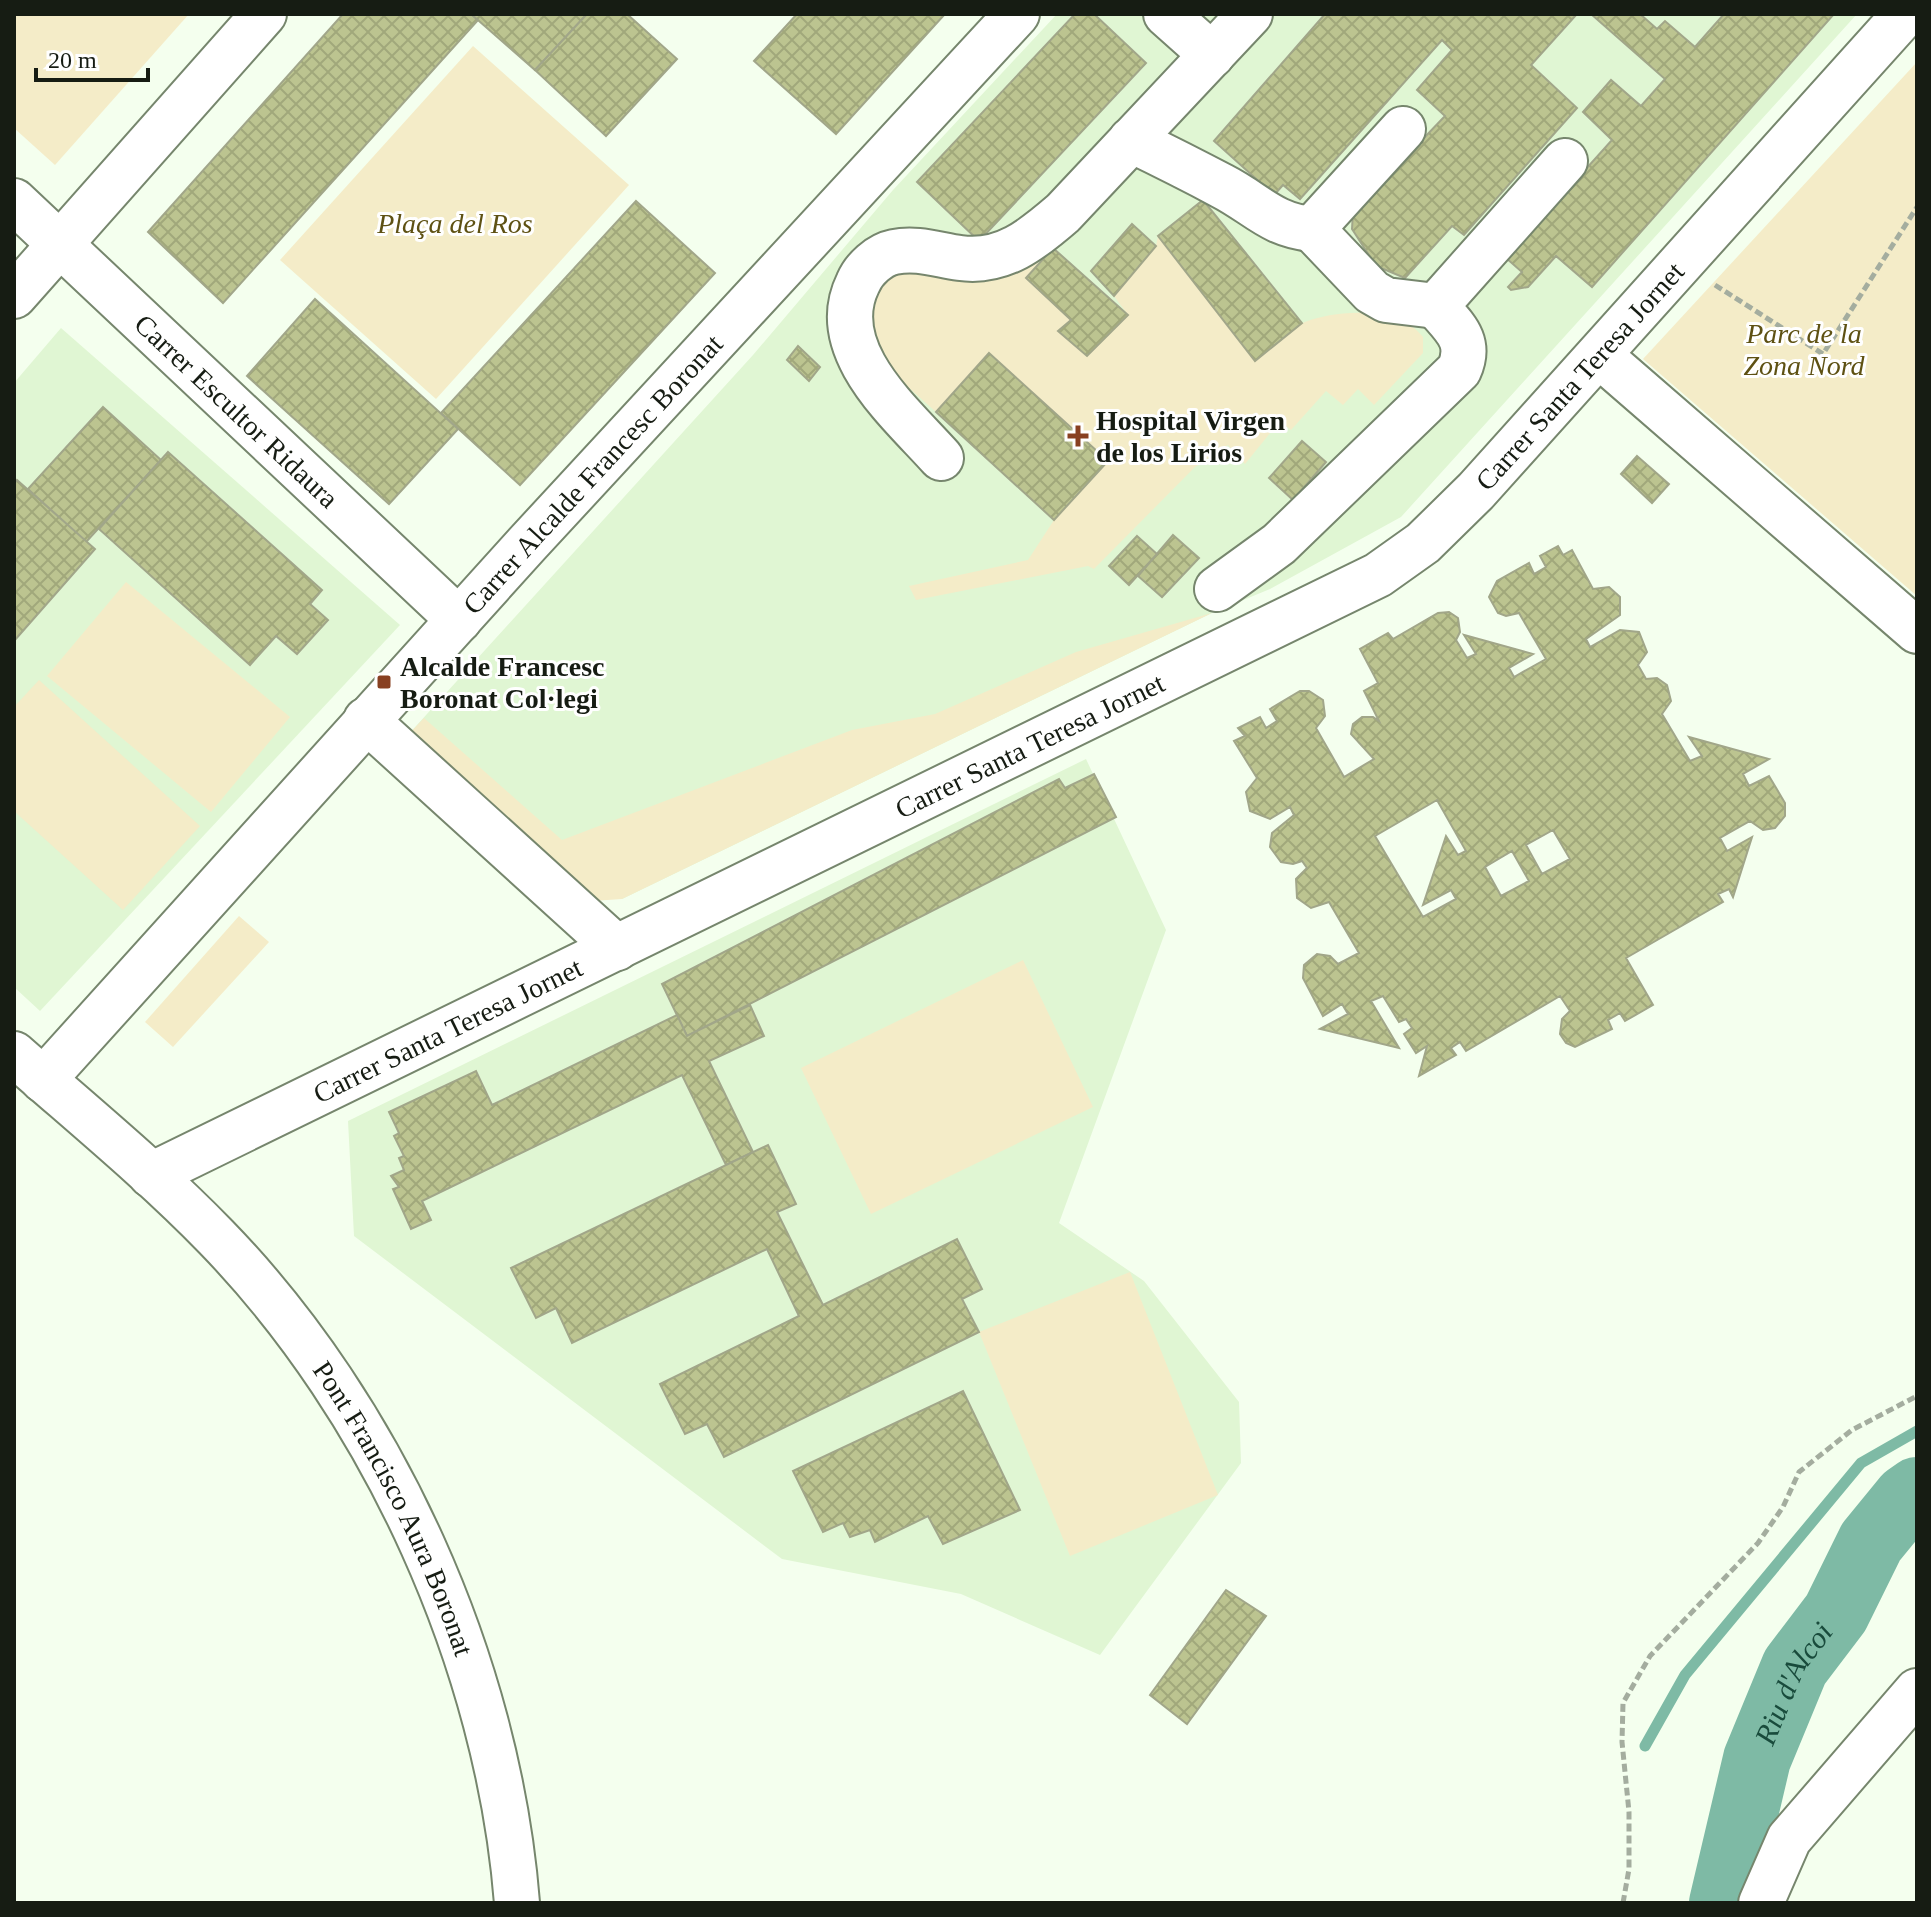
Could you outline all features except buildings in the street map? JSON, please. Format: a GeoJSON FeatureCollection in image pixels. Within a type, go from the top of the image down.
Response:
{"type":"FeatureCollection","features":[{"type":"Feature","properties":{"kind":"street"},"geometry":{"type":"LineString","coordinates":[[14,296],[264,14]]}},
{"type":"Feature","properties":{"kind":"street","name":"Carrer Alcalde Francesc Boronat"},"geometry":{"type":"LineString","coordinates":[[28,1067],[366,720],[1017,14]]}},
{"type":"Feature","properties":{"kind":"street"},"geometry":{"type":"LineString","coordinates":[[1166,14],[1212,55]]}},
{"type":"Feature","properties":{"kind":"street"},"geometry":{"type":"LineString","coordinates":[[941,458],[861,364],[849,318],[851,296],[862,274],[891,252],[938,252],[962,259],[1009,252],[1040,233],[1250,14]]}},
{"type":"Feature","properties":{"kind":"street","name":"Carrer Santa Teresa Jornet"},"geometry":{"type":"LineString","coordinates":[[151,1175],[1378,575],[1423,543],[1456,512],[1600,356],[1905,14]]}},
{"type":"Feature","properties":{"kind":"street"},"geometry":{"type":"LineString","coordinates":[[1312,229],[1403,129]]}},
{"type":"Feature","properties":{"kind":"street"},"geometry":{"type":"LineString","coordinates":[[1122,150],[1237,195],[1265,216],[1289,226],[1312,229],[1372,292],[1386,300],[1436,306],[1462,336],[1465,350],[1459,370],[1279,544],[1217,589]]}},
{"type":"Feature","properties":{"kind":"street"},"geometry":{"type":"LineString","coordinates":[[1436,306],[1565,161]]}},
{"type":"Feature","properties":{"kind":"street","name":"Carrer Escultor Ridaura"},"geometry":{"type":"LineString","coordinates":[[14,201],[459,620]]}},
{"type":"Feature","properties":{"kind":"street"},"geometry":{"type":"LineString","coordinates":[[1600,356],[1917,631]]}},
{"type":"Feature","properties":{"kind":"street"},"geometry":{"type":"LineString","coordinates":[[366,720],[617,948]]}},
{"type":"Feature","properties":{"kind":"street"},"geometry":{"type":"LineString","coordinates":[[28,1067],[151,1175]]}},
{"type":"Feature","properties":{"kind":"street","name":"Pont Francisco Aura Boronat"},"geometry":{"type":"LineString","coordinates":[[151,1175],[248,1273],[325,1371],[365,1437],[414,1529],[458,1629],[502,1800],[517,1903]]}},
{"type":"Feature","properties":{"kind":"street"},"geometry":{"type":"LineString","coordinates":[[1761,1903],[1789,1839],[1917,1691]]}},
{"type":"Feature","properties":{"kind":"path"},"geometry":{"type":"LineString","coordinates":[[1682,264],[1823,354],[1917,207]]}},
{"type":"Feature","properties":{"kind":"path"},"geometry":{"type":"LineString","coordinates":[[1623,1903],[1629,1869],[1629,1812],[1622,1742],[1623,1703],[1650,1656],[1758,1543],[1783,1507],[1799,1472],[1852,1430],[1917,1396]]}},
{"type":"Feature","properties":{"kind":"shaded area","name":"Hospital Virgen de los Lirios"},"geometry":{"type":"Polygon","coordinates":[[[1057,14],[1857,14],[1401,517],[1270,589],[1212,613],[622,899],[407,736],[753,355],[893,190],[1057,14]]]}},
{"type":"Feature","properties":{"kind":"shaded area"},"geometry":{"type":"Polygon","coordinates":[[[61,328],[400,625],[40,1011],[14,987],[14,383],[61,328]]]}},
{"type":"Feature","properties":{"kind":"shaded area"},"geometry":{"type":"Polygon","coordinates":[[[1086,759],[1166,930],[1059,1223],[1144,1281],[1239,1402],[1241,1463],[1100,1655],[961,1594],[782,1559],[354,1236],[348,1121],[1086,759]]]}},
{"type":"Feature","properties":{"kind":"green space"},"geometry":{"type":"Polygon","coordinates":[[[14,14],[189,14],[55,165],[14,128],[14,14]]]}},
{"type":"Feature","properties":{"kind":"green space","name":"Plaça del Ros"},"geometry":{"type":"Polygon","coordinates":[[[473,46],[629,185],[436,399],[280,260],[473,46]]]}},
{"type":"Feature","properties":{"kind":"green space","name":"Parc de la Zona Nord"},"geometry":{"type":"Polygon","coordinates":[[[1917,62],[1917,596],[1643,359],[1917,62]]]}},
{"type":"Feature","properties":{"kind":"green space"},"geometry":{"type":"Polygon","coordinates":[[[1158,236],[1255,361],[1298,325],[1334,314],[1351,313],[1384,315],[1413,327],[1423,337],[1423,353],[1374,405],[1358,389],[1343,405],[1326,391],[1291,430],[1280,421],[1245,464],[1228,445],[1195,467],[1094,569],[1088,566],[916,600],[909,586],[1028,560],[1054,520],[1108,461],[989,353],[936,412],[881,363],[862,330],[876,272],[1029,257],[1039,263],[1027,277],[1071,320],[1059,331],[1087,356],[1128,315],[1114,296],[1156,246],[1158,236]]]}},
{"type":"Feature","properties":{"kind":"green space"},"geometry":{"type":"Polygon","coordinates":[[[126,582],[290,717],[211,812],[47,676],[126,582]]]}},
{"type":"Feature","properties":{"kind":"green space"},"geometry":{"type":"Polygon","coordinates":[[[1212,613],[622,899],[593,901],[407,736],[424,718],[562,840],[852,730],[935,714],[1076,652],[1212,613]]]}},
{"type":"Feature","properties":{"kind":"green space"},"geometry":{"type":"Polygon","coordinates":[[[39,680],[200,826],[123,910],[14,811],[14,707],[39,680]]]}},
{"type":"Feature","properties":{"kind":"green space"},"geometry":{"type":"Polygon","coordinates":[[[239,916],[269,942],[173,1047],[145,1022],[239,916]]]}},
{"type":"Feature","properties":{"kind":"green space"},"geometry":{"type":"Polygon","coordinates":[[[1023,960],[1093,1107],[871,1214],[801,1068],[1023,960]]]}},
{"type":"Feature","properties":{"kind":"green space"},"geometry":{"type":"Polygon","coordinates":[[[1130,1272],[1218,1495],[1070,1556],[979,1332],[1130,1272]]]}},
{"type":"Feature","properties":{"kind":"waterway"},"geometry":{"type":"LineString","coordinates":[[1645,1746],[1685,1675],[1861,1463],[1917,1431]]}},
{"type":"Feature","properties":{"kind":"waterway","name":"Riu d'Alcoi"},"geometry":{"type":"LineString","coordinates":[[1723,1903],[1757,1759],[1795,1667],[1836,1613],[1871,1542],[1907,1498],[1917,1491]]}},
{"type":"Feature","properties":{"kind":"place","name":"Hospital Virgen de los Lirios"},"geometry":{"type":"Point","coordinates":[1078,436]}},
{"type":"Feature","properties":{"kind":"place","name":"Alcalde Francesc Boronat Col·legi"},"geometry":{"type":"Point","coordinates":[384,682]}}]}
